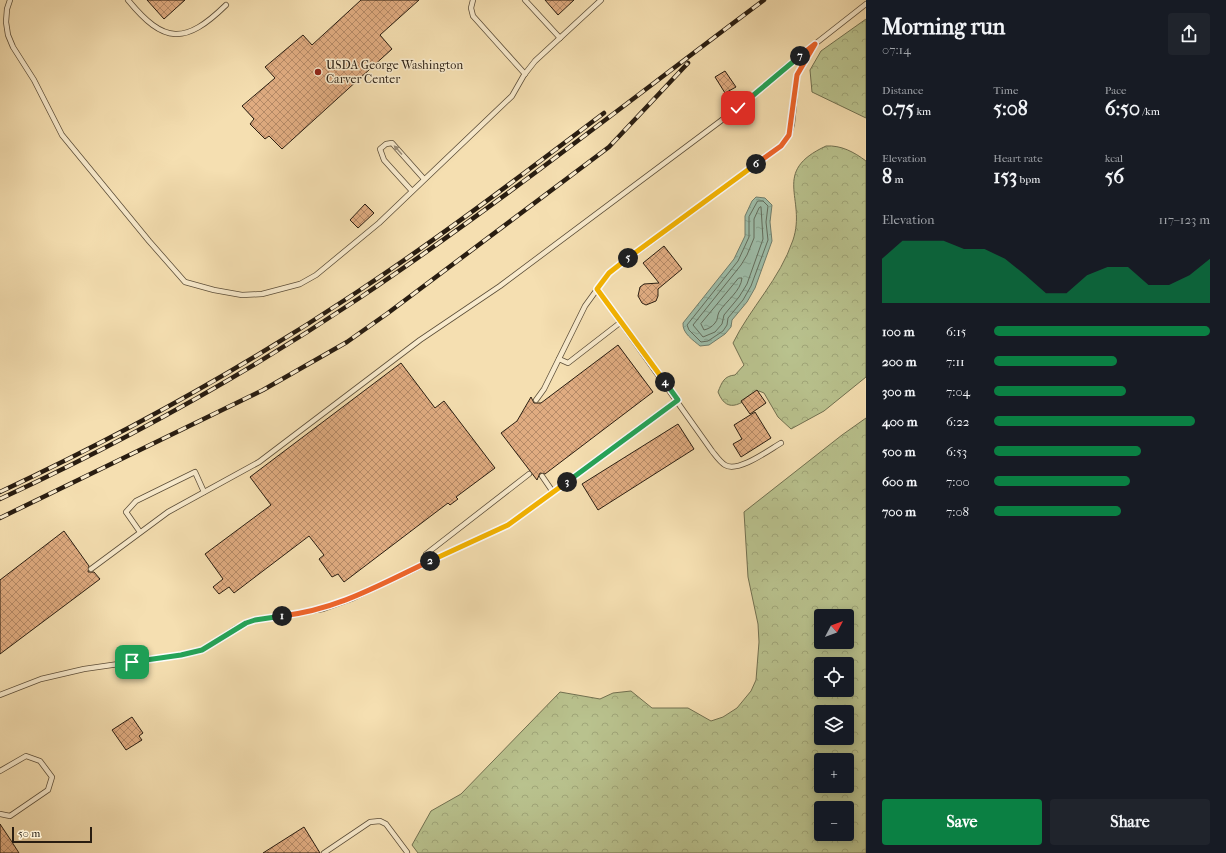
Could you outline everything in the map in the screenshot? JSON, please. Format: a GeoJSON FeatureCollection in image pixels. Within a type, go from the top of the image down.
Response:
{"type":"FeatureCollection","features":[{"type":"Feature","properties":{"kind":"lane"},"geometry":{"type":"LineString","coordinates":[[10,0],[6,22],[8,35],[13,47],[34,80],[62,134],[113,198],[185,282],[214,290],[242,295],[262,294],[300,284],[337,259],[379,223],[512,96],[525,74],[560,38],[601,0]]}},
{"type":"Feature","properties":{"kind":"lane"},"geometry":{"type":"LineString","coordinates":[[128,0],[156,29],[171,35],[188,32],[198,27],[214,17],[226,5]]}},
{"type":"Feature","properties":{"kind":"lane"},"geometry":{"type":"LineString","coordinates":[[473,0],[471,8],[473,16],[525,74]]}},
{"type":"Feature","properties":{"kind":"lane"},"geometry":{"type":"LineString","coordinates":[[525,0],[560,38]]}},
{"type":"Feature","properties":{"kind":"lane"},"geometry":{"type":"LineString","coordinates":[[91,569],[168,512],[259,462],[420,340],[515,275],[738,108],[787,66],[866,4]]}},
{"type":"Feature","properties":{"kind":"lane"},"geometry":{"type":"LineString","coordinates":[[536,400],[585,306],[609,273],[781,146],[789,135],[792,124],[797,75],[815,44]]}},
{"type":"Feature","properties":{"kind":"lane"},"geometry":{"type":"LineString","coordinates":[[412,191],[384,160],[380,149],[386,144],[392,143],[424,179]]}},
{"type":"Feature","properties":{"kind":"lane"},"geometry":{"type":"LineString","coordinates":[[597,289],[678,400],[712,451],[725,465],[732,468],[744,464],[781,443]]}},
{"type":"Feature","properties":{"kind":"lane"},"geometry":{"type":"LineString","coordinates":[[559,358],[568,363],[621,322]]}},
{"type":"Feature","properties":{"kind":"lane"},"geometry":{"type":"LineString","coordinates":[[0,696],[41,679],[84,669],[181,655],[202,650],[246,623],[255,620],[323,609],[351,599],[508,525],[678,400]]}},
{"type":"Feature","properties":{"kind":"lane"},"geometry":{"type":"LineString","coordinates":[[140,532],[126,512],[136,501],[195,472],[204,492]]}},
{"type":"Feature","properties":{"kind":"lane"},"geometry":{"type":"LineString","coordinates":[[430,561],[426,554],[529,474]]}},
{"type":"Feature","properties":{"kind":"lane"},"geometry":{"type":"LineString","coordinates":[[542,476],[553,492]]}},
{"type":"Feature","properties":{"kind":"lane"},"geometry":{"type":"LineString","coordinates":[[0,771],[26,756],[40,761],[52,777],[48,790],[26,807],[10,816],[0,814]]}},
{"type":"Feature","properties":{"kind":"lane"},"geometry":{"type":"LineString","coordinates":[[324,853],[370,822],[380,821],[386,824],[407,852]]}},
{"type":"Feature","properties":{"kind":"green space"},"geometry":{"type":"Polygon","coordinates":[[[866,19],[866,118],[812,92],[810,70],[821,51],[866,19]]]}},
{"type":"Feature","properties":{"kind":"green space"},"geometry":{"type":"Polygon","coordinates":[[[826,146],[847,150],[866,161],[866,377],[824,411],[791,429],[778,417],[764,393],[759,391],[737,405],[731,405],[722,400],[718,392],[724,380],[735,375],[744,365],[733,343],[781,268],[793,240],[796,225],[794,187],[795,176],[799,166],[809,156],[826,146]]]}},
{"type":"Feature","properties":{"kind":"green space"},"geometry":{"type":"Polygon","coordinates":[[[866,418],[866,853],[418,853],[412,845],[431,811],[461,794],[560,692],[600,699],[613,693],[631,691],[652,708],[688,708],[711,721],[723,717],[737,708],[751,691],[756,680],[759,642],[758,624],[748,577],[744,512],[866,418]]]}},
{"type":"Feature","properties":{"kind":"water"},"geometry":{"type":"Polygon","coordinates":[[[756,197],[765,198],[772,205],[770,222],[772,241],[755,288],[747,302],[732,320],[731,327],[725,334],[709,345],[700,346],[686,333],[683,323],[734,259],[745,236],[745,216],[752,201],[756,197]]]}},
{"type":"Feature","properties":{"kind":"building"},"geometry":{"type":"Polygon","coordinates":[[[147,0],[185,0],[164,19],[147,0]]]}},
{"type":"Feature","properties":{"kind":"building","name":"USDA George Washington Carver Center"},"geometry":{"type":"Polygon","coordinates":[[[361,0],[419,0],[380,35],[392,49],[282,149],[269,136],[265,139],[250,124],[254,119],[242,106],[275,78],[265,67],[303,35],[312,45],[361,0]]]}},
{"type":"Feature","properties":{"kind":"building"},"geometry":{"type":"Polygon","coordinates":[[[545,0],[574,0],[558,15],[545,0]]]}},
{"type":"Feature","properties":{"kind":"building"},"geometry":{"type":"Polygon","coordinates":[[[725,71],[736,87],[725,93],[715,77],[725,71]]]}},
{"type":"Feature","properties":{"kind":"building"},"geometry":{"type":"Polygon","coordinates":[[[365,204],[374,213],[358,228],[350,220],[365,204]]]}},
{"type":"Feature","properties":{"kind":"building"},"geometry":{"type":"Polygon","coordinates":[[[664,246],[682,269],[658,289],[656,301],[646,305],[642,303],[638,296],[640,287],[644,284],[659,283],[643,263],[664,246]]]}},
{"type":"Feature","properties":{"kind":"building"},"geometry":{"type":"Polygon","coordinates":[[[618,345],[653,392],[545,474],[540,473],[537,480],[501,433],[517,421],[531,397],[534,403],[541,403],[618,345]]]}},
{"type":"Feature","properties":{"kind":"building"},"geometry":{"type":"Polygon","coordinates":[[[401,363],[435,408],[444,401],[495,468],[456,497],[458,499],[450,505],[448,503],[344,582],[338,574],[332,577],[319,559],[324,555],[309,536],[234,593],[229,587],[219,594],[213,587],[223,579],[205,554],[271,505],[250,477],[401,363]]]}},
{"type":"Feature","properties":{"kind":"building"},"geometry":{"type":"Polygon","coordinates":[[[757,390],[766,403],[750,414],[741,401],[757,390]]]}},
{"type":"Feature","properties":{"kind":"building"},"geometry":{"type":"Polygon","coordinates":[[[755,412],[771,438],[741,457],[733,444],[742,439],[734,425],[755,412]]]}},
{"type":"Feature","properties":{"kind":"building"},"geometry":{"type":"Polygon","coordinates":[[[678,424],[694,449],[598,510],[582,484],[678,424]]]}},
{"type":"Feature","properties":{"kind":"building"},"geometry":{"type":"Polygon","coordinates":[[[64,531],[89,566],[88,572],[94,572],[100,579],[0,654],[0,580],[64,531]]]}},
{"type":"Feature","properties":{"kind":"building"},"geometry":{"type":"Polygon","coordinates":[[[132,717],[143,733],[139,736],[142,740],[126,750],[112,730],[132,717]]]}},
{"type":"Feature","properties":{"kind":"building"},"geometry":{"type":"Polygon","coordinates":[[[0,824],[12,842],[19,853],[0,853],[0,824]]]}},
{"type":"Feature","properties":{"kind":"building"},"geometry":{"type":"Polygon","coordinates":[[[304,827],[320,853],[263,853],[304,827]]]}},
{"type":"Feature","properties":{"kind":"railway"},"geometry":{"type":"LineString","coordinates":[[0,499],[93,454],[184,405],[274,353],[361,297],[412,262],[564,151],[764,0]]}},
{"type":"Feature","properties":{"kind":"railway"},"geometry":{"type":"LineString","coordinates":[[0,518],[263,390],[347,342],[388,313],[609,147],[688,63]]}},
{"type":"Feature","properties":{"kind":"railway"},"geometry":{"type":"LineString","coordinates":[[0,492],[92,447],[182,399],[271,347],[389,271],[513,182],[604,113]]}},
{"type":"Feature","properties":{"kind":"place","name":"USDA George Washington Carver Center"},"geometry":{"type":"Point","coordinates":[318,72]}},
{"type":"Feature","properties":{"kind":"route"},"geometry":{"type":"LineString","coordinates":[[132,662],[181,655],[202,650],[246,623],[255,620],[323,609],[351,599],[508,525],[678,400],[597,289],[609,273],[781,146],[789,135],[792,124],[797,75],[815,44],[738,108]]}}]}
